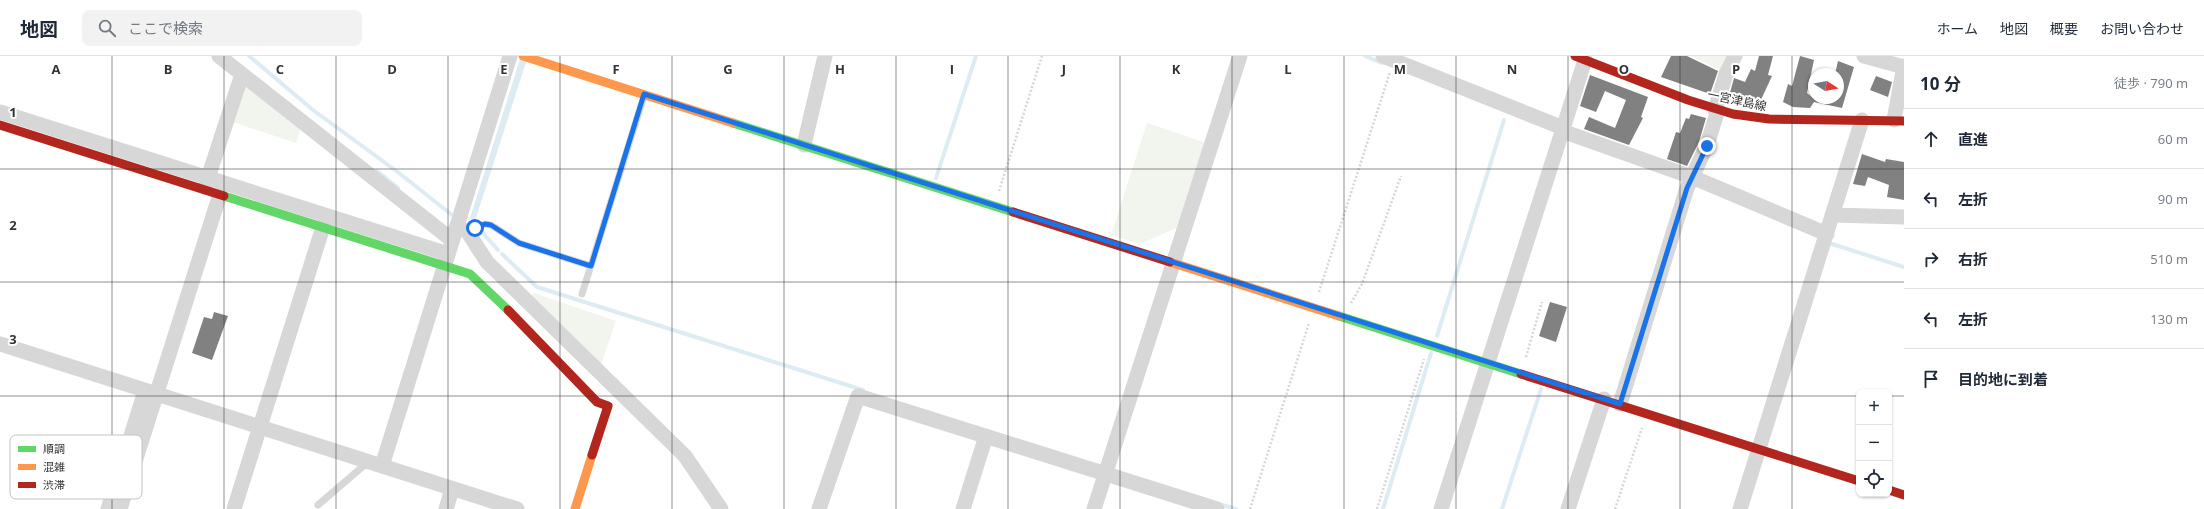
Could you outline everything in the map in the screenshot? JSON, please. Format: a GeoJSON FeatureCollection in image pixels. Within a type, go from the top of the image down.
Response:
{"type":"FeatureCollection","features":[{"type":"Feature","properties":{"kind":"street"},"geometry":{"type":"LineString","coordinates":[[219,56],[454,244],[487,262],[685,456],[721,509]]}},
{"type":"Feature","properties":{"kind":"street"},"geometry":{"type":"LineString","coordinates":[[375,464],[454,244],[510,56]]}},
{"type":"Feature","properties":{"kind":"street"},"geometry":{"type":"LineString","coordinates":[[804,145],[825,56]]}},
{"type":"Feature","properties":{"kind":"street"},"geometry":{"type":"LineString","coordinates":[[1094,509],[1240,56]]}},
{"type":"Feature","properties":{"kind":"street"},"geometry":{"type":"LineString","coordinates":[[1620,404],[1692,176],[1707,146],[1726,74],[1735,56]]}},
{"type":"Feature","properties":{"kind":"street"},"geometry":{"type":"LineString","coordinates":[[1864,56],[1904,66],[1899,120]]}},
{"type":"Feature","properties":{"kind":"street"},"geometry":{"type":"LineString","coordinates":[[531,58],[1522,372],[1856,480]]}},
{"type":"Feature","properties":{"kind":"street"},"geometry":{"type":"LineString","coordinates":[[1388,58],[1562,130],[1692,176],[1827,234]]}},
{"type":"Feature","properties":{"kind":"street"},"geometry":{"type":"LineString","coordinates":[[1441,509],[1562,130],[1580,58]]}},
{"type":"Feature","properties":{"kind":"street","name":"一宮津島線"},"geometry":{"type":"LineString","coordinates":[[1580,58],[1717,110],[1769,119],[1899,120]]}},
{"type":"Feature","properties":{"kind":"street"},"geometry":{"type":"LineString","coordinates":[[206,184],[242,74]]}},
{"type":"Feature","properties":{"kind":"street"},"geometry":{"type":"LineString","coordinates":[[0,112],[206,184],[220,194],[323,227],[454,244]]}},
{"type":"Feature","properties":{"kind":"street"},"geometry":{"type":"LineString","coordinates":[[1740,509],[1862,120]]}},
{"type":"Feature","properties":{"kind":"street"},"geometry":{"type":"LineString","coordinates":[[0,125],[206,184],[454,244],[470,274],[524,325],[598,402],[608,406],[575,509]]}},
{"type":"Feature","properties":{"kind":"street"},"geometry":{"type":"LineString","coordinates":[[135,435],[220,194]]}},
{"type":"Feature","properties":{"kind":"street"},"geometry":{"type":"LineString","coordinates":[[1833,215],[1904,218]]}},
{"type":"Feature","properties":{"kind":"street"},"geometry":{"type":"LineString","coordinates":[[234,509],[323,227]]}},
{"type":"Feature","properties":{"kind":"street"},"geometry":{"type":"LineString","coordinates":[[0,344],[517,509]]}},
{"type":"Feature","properties":{"kind":"street"},"geometry":{"type":"LineString","coordinates":[[140,435],[151,392]]}},
{"type":"Feature","properties":{"kind":"street"},"geometry":{"type":"LineString","coordinates":[[819,509],[858,396],[1106,473],[1185,504],[1217,509]]}},
{"type":"Feature","properties":{"kind":"street"},"geometry":{"type":"LineString","coordinates":[[1568,509],[1604,399]]}},
{"type":"Feature","properties":{"kind":"street"},"geometry":{"type":"LineString","coordinates":[[963,509],[986,436]]}},
{"type":"Feature","properties":{"kind":"street"},"geometry":{"type":"LineString","coordinates":[[446,509],[452,489]]}},
{"type":"Feature","properties":{"kind":"street"},"geometry":{"type":"LineString","coordinates":[[1892,491],[1904,495]]}},
{"type":"Feature","properties":{"kind":"street"},"geometry":{"type":"LineString","coordinates":[[108,509],[112,499]]}},
{"type":"Feature","properties":{"kind":"street"},"geometry":{"type":"LineString","coordinates":[[120,509],[123,499]]}},
{"type":"Feature","properties":{"kind":"lane"},"geometry":{"type":"LineString","coordinates":[[582,294],[644,94]]}},
{"type":"Feature","properties":{"kind":"lane"},"geometry":{"type":"LineString","coordinates":[[454,244],[485,224],[491,225],[519,243],[591,266]]}},
{"type":"Feature","properties":{"kind":"lane"},"geometry":{"type":"LineString","coordinates":[[318,505],[375,464]]}},
{"type":"Feature","properties":{"kind":"path"},"geometry":{"type":"LineString","coordinates":[[995,205],[1042,56]]}},
{"type":"Feature","properties":{"kind":"path"},"geometry":{"type":"LineString","coordinates":[[1250,509],[1314,306],[1388,58]]}},
{"type":"Feature","properties":{"kind":"path"},"geometry":{"type":"LineString","coordinates":[[1344,316],[1362,284],[1401,176]]}},
{"type":"Feature","properties":{"kind":"path"},"geometry":{"type":"LineString","coordinates":[[1522,372],[1533,327],[1542,302]]}},
{"type":"Feature","properties":{"kind":"path"},"geometry":{"type":"LineString","coordinates":[[1377,509],[1429,343]]}},
{"type":"Feature","properties":{"kind":"path"},"geometry":{"type":"LineString","coordinates":[[1615,509],[1648,413]]}},
{"type":"Feature","properties":{"kind":"shaded area"},"geometry":{"type":"Polygon","coordinates":[[[521,56],[528,56],[475,221],[470,218],[521,56]]]}},
{"type":"Feature","properties":{"kind":"shaded area"},"geometry":{"type":"Polygon","coordinates":[[[1691,56],[1731,56],[1722,71],[1691,56]]]}},
{"type":"Feature","properties":{"kind":"shaded area"},"geometry":{"type":"Polygon","coordinates":[[[242,81],[301,127],[296,143],[230,121],[242,81]]]}},
{"type":"Feature","properties":{"kind":"shaded area"},"geometry":{"type":"Polygon","coordinates":[[[1147,123],[1206,143],[1179,227],[1140,244],[1111,235],[1147,123]]]}},
{"type":"Feature","properties":{"kind":"shaded area"},"geometry":{"type":"Polygon","coordinates":[[[534,293],[616,321],[601,365],[530,296],[534,293]]]}},
{"type":"Feature","properties":{"kind":"building"},"geometry":{"type":"Polygon","coordinates":[[[1671,56],[1687,56],[1718,71],[1710,94],[1661,77],[1671,56]]]}},
{"type":"Feature","properties":{"kind":"building"},"geometry":{"type":"Polygon","coordinates":[[[1759,56],[1773,56],[1768,75],[1772,76],[1759,104],[1757,103],[1756,105],[1728,100],[1734,78],[1745,82],[1751,69],[1755,71],[1759,56]]]}},
{"type":"Feature","properties":{"kind":"building"},"geometry":{"type":"Polygon","coordinates":[[[1800,56],[1814,60],[1812,68],[1808,68],[1808,104],[1813,104],[1810,108],[1793,107],[1783,102],[1788,84],[1792,86],[1800,56]]]}},
{"type":"Feature","properties":{"kind":"building"},"geometry":{"type":"Polygon","coordinates":[[[1838,61],[1854,67],[1844,101],[1844,68],[1836,68],[1838,61]]]}},
{"type":"Feature","properties":{"kind":"building"},"geometry":{"type":"Polygon","coordinates":[[[1590,75],[1648,97],[1641,117],[1643,118],[1629,145],[1584,129],[1589,117],[1615,128],[1626,100],[1605,91],[1596,112],[1580,106],[1590,75]]]}},
{"type":"Feature","properties":{"kind":"building"},"geometry":{"type":"Polygon","coordinates":[[[1876,76],[1892,82],[1888,97],[1870,90],[1876,76]]]}},
{"type":"Feature","properties":{"kind":"building"},"geometry":{"type":"Polygon","coordinates":[[[1823,104],[1843,104],[1842,108],[1823,104]]]}},
{"type":"Feature","properties":{"kind":"building"},"geometry":{"type":"Polygon","coordinates":[[[1691,114],[1706,118],[1699,142],[1687,166],[1667,159],[1676,132],[1680,133],[1686,118],[1689,119],[1691,114]]]}},
{"type":"Feature","properties":{"kind":"building"},"geometry":{"type":"Polygon","coordinates":[[[1862,154],[1885,162],[1886,159],[1904,162],[1904,200],[1887,197],[1889,185],[1868,177],[1865,186],[1853,184],[1862,154]]]}},
{"type":"Feature","properties":{"kind":"building"},"geometry":{"type":"Polygon","coordinates":[[[1550,302],[1567,307],[1556,342],[1539,336],[1550,302]]]}},
{"type":"Feature","properties":{"kind":"building"},"geometry":{"type":"Polygon","coordinates":[[[214,312],[228,316],[212,360],[192,353],[204,317],[212,319],[214,312]]]}},
{"type":"Feature","properties":{"kind":"waterway"},"geometry":{"type":"LineString","coordinates":[[249,56],[313,110],[399,173],[452,215]]}},
{"type":"Feature","properties":{"kind":"waterway"},"geometry":{"type":"LineString","coordinates":[[936,178],[976,56]]}},
{"type":"Feature","properties":{"kind":"waterway"},"geometry":{"type":"LineString","coordinates":[[1365,56],[1382,63]]}},
{"type":"Feature","properties":{"kind":"waterway"},"geometry":{"type":"LineString","coordinates":[[1437,336],[1504,120]]}},
{"type":"Feature","properties":{"kind":"waterway"},"geometry":{"type":"LineString","coordinates":[[377,171],[398,188]]}},
{"type":"Feature","properties":{"kind":"waterway"},"geometry":{"type":"LineString","coordinates":[[482,232],[498,250]]}},
{"type":"Feature","properties":{"kind":"waterway"},"geometry":{"type":"LineString","coordinates":[[1832,244],[1904,267]]}},
{"type":"Feature","properties":{"kind":"waterway"},"geometry":{"type":"LineString","coordinates":[[502,254],[537,287],[863,390]]}},
{"type":"Feature","properties":{"kind":"waterway"},"geometry":{"type":"LineString","coordinates":[[1383,509],[1431,353]]}},
{"type":"Feature","properties":{"kind":"waterway"},"geometry":{"type":"LineString","coordinates":[[1502,509],[1541,389]]}},
{"type":"Feature","properties":{"kind":"waterway"},"geometry":{"type":"LineString","coordinates":[[1219,504],[1236,509]]}},
{"type":"Feature","properties":{"kind":"traffic: fast"},"geometry":{"type":"LineString","coordinates":[[733,123],[1013,212]]}},
{"type":"Feature","properties":{"kind":"traffic: fast"},"geometry":{"type":"LineString","coordinates":[[224,196],[470,274],[508,310]]}},
{"type":"Feature","properties":{"kind":"traffic: fast"},"geometry":{"type":"LineString","coordinates":[[1339,316],[1521,374]]}},
{"type":"Feature","properties":{"kind":"traffic: slow"},"geometry":{"type":"LineString","coordinates":[[523,56],[733,123]]}},
{"type":"Feature","properties":{"kind":"traffic: slow"},"geometry":{"type":"LineString","coordinates":[[1170,262],[1339,316]]}},
{"type":"Feature","properties":{"kind":"traffic: slow"},"geometry":{"type":"LineString","coordinates":[[575,509],[592,455]]}},
{"type":"Feature","properties":{"kind":"traffic: jam"},"geometry":{"type":"LineString","coordinates":[[1575,56],[1688,100],[1733,114],[1769,119],[1904,121]]}},
{"type":"Feature","properties":{"kind":"traffic: jam"},"geometry":{"type":"LineString","coordinates":[[0,125],[224,196]]}},
{"type":"Feature","properties":{"kind":"traffic: jam"},"geometry":{"type":"LineString","coordinates":[[1013,212],[1170,262]]}},
{"type":"Feature","properties":{"kind":"traffic: jam"},"geometry":{"type":"LineString","coordinates":[[508,310],[597,402],[608,406],[592,455]]}},
{"type":"Feature","properties":{"kind":"traffic: jam"},"geometry":{"type":"LineString","coordinates":[[1521,374],[1856,480]]}},
{"type":"Feature","properties":{"kind":"traffic: jam"},"geometry":{"type":"LineString","coordinates":[[1892,491],[1904,495]]}},
{"type":"Feature","properties":{"kind":"route"},"geometry":{"type":"LineString","coordinates":[[475,228],[485,224],[491,225],[519,243],[591,266],[644,94],[1620,404],[1687,188],[1707,146]]}}]}
